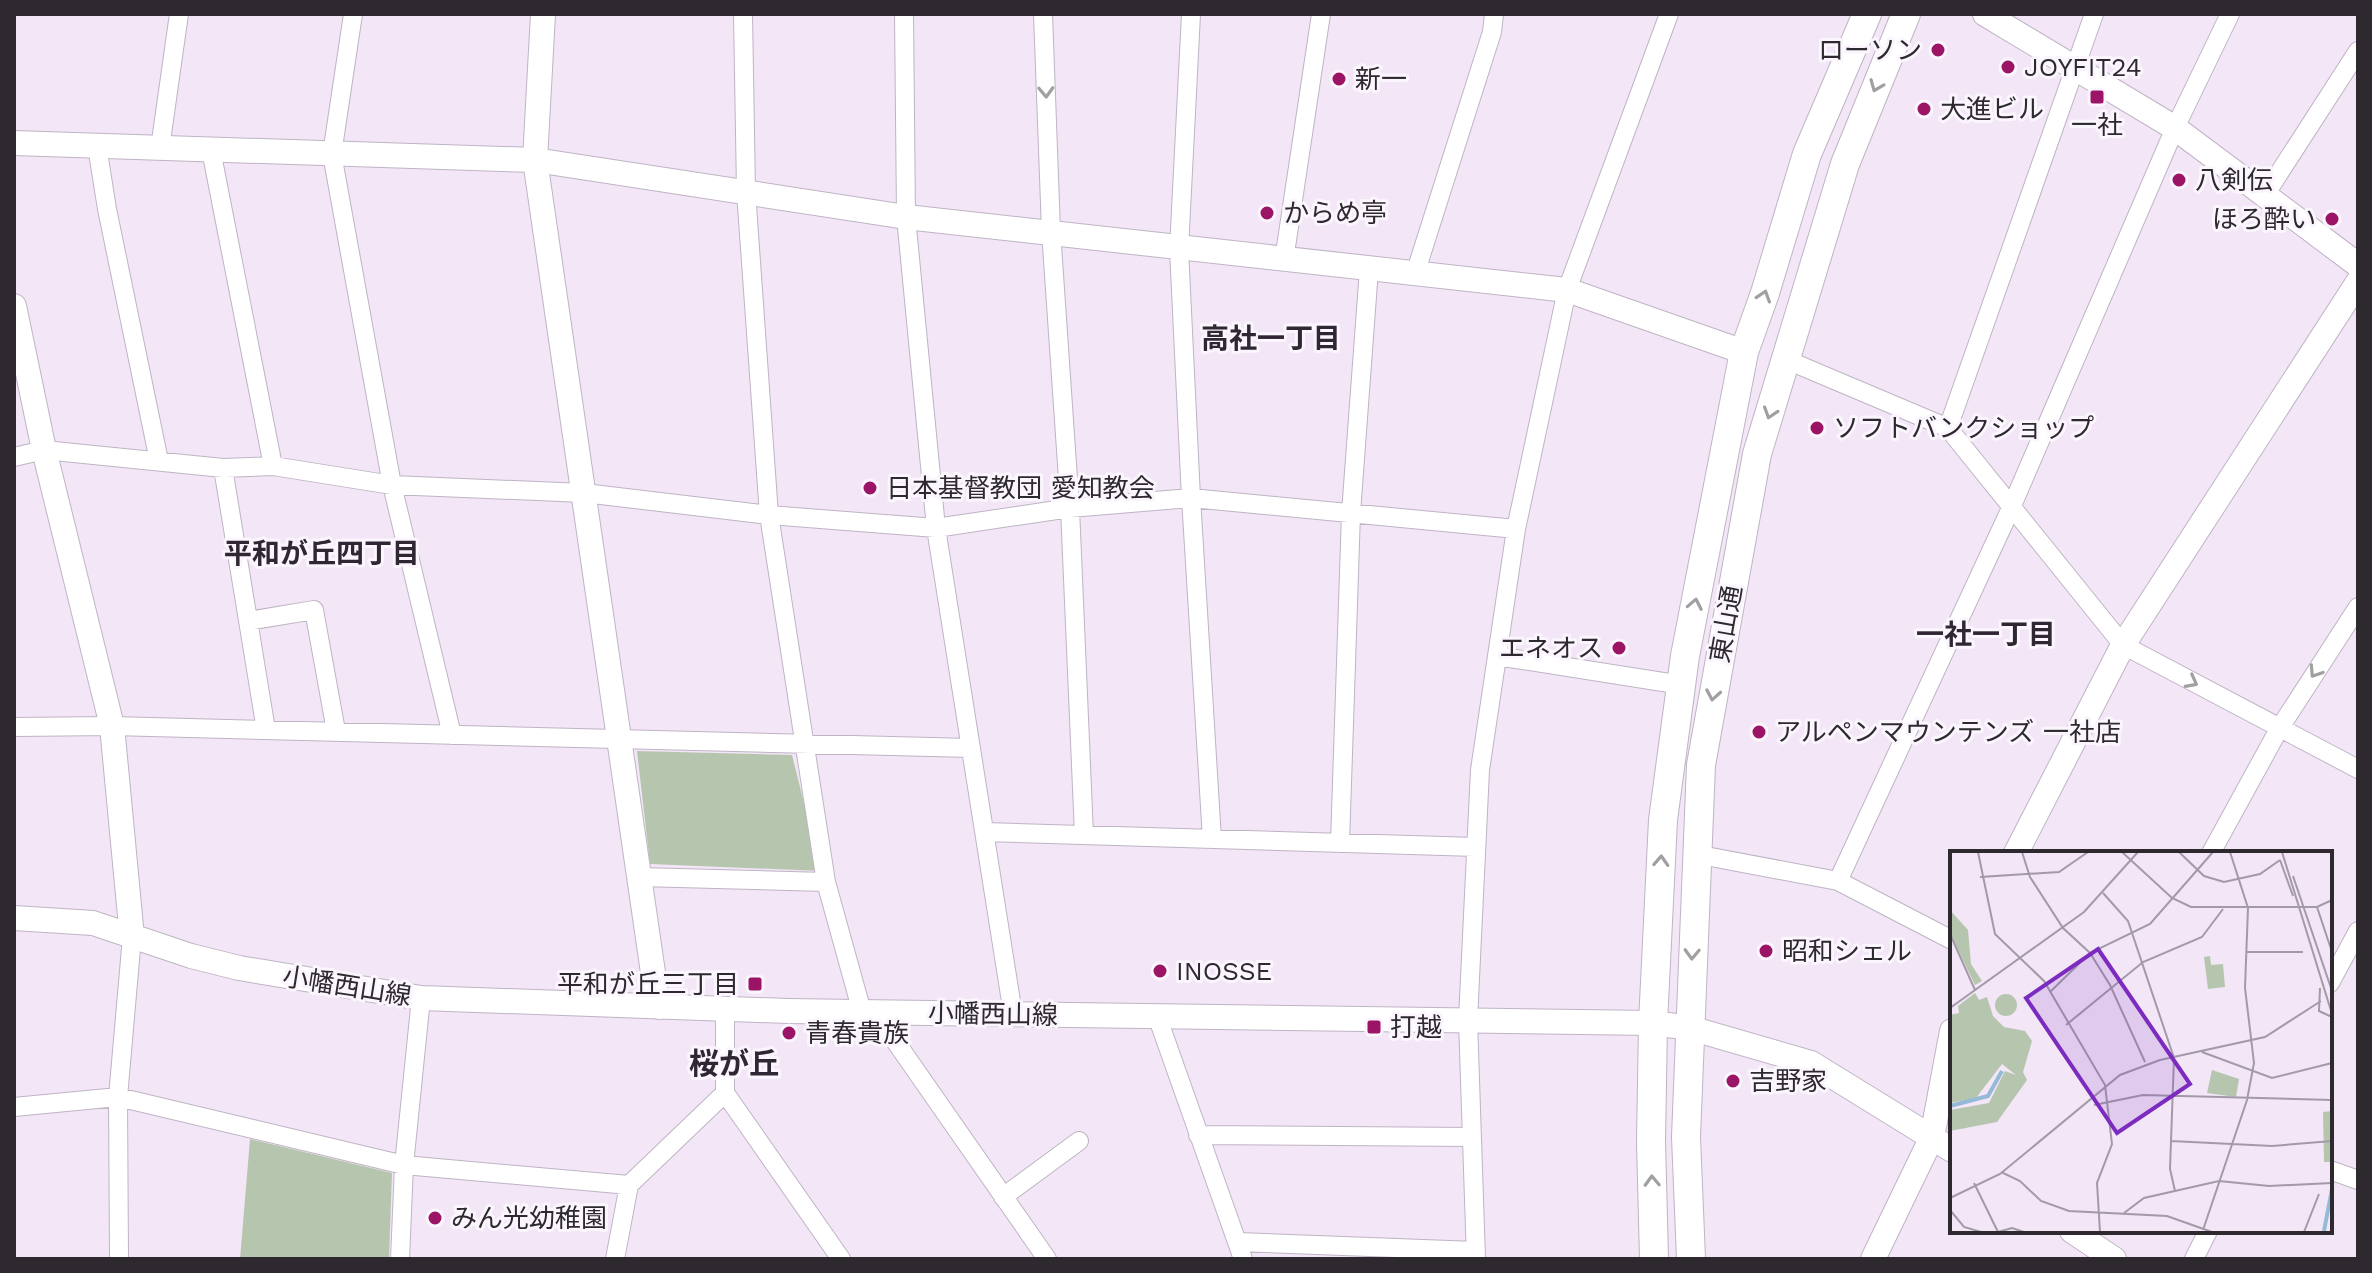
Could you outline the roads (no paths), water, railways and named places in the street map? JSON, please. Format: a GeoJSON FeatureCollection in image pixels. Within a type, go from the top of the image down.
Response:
{"type":"FeatureCollection","features":[{"type":"Feature","properties":{"kind":"main road","name":"東山通"},"geometry":{"type":"LineString","coordinates":[[1654,1259],[1651,1142],[1653,1023],[1663,820],[1682,685],[1744,352],[1807,154],[1867,14]]}},
{"type":"Feature","properties":{"kind":"main road","name":"東山通"},"geometry":{"type":"LineString","coordinates":[[1691,1259],[1686,1137],[1695,854],[1701,765],[1727,614],[1757,454],[1845,164],[1906,14]]}},
{"type":"Feature","properties":{"kind":"street"},"geometry":{"type":"LineString","coordinates":[[160,148],[179,14]]}},
{"type":"Feature","properties":{"kind":"street"},"geometry":{"type":"LineString","coordinates":[[353,14],[332,154],[392,485],[452,735]]}},
{"type":"Feature","properties":{"kind":"street"},"geometry":{"type":"LineString","coordinates":[[543,14],[535,160],[658,1007]]}},
{"type":"Feature","properties":{"kind":"street"},"geometry":{"type":"LineString","coordinates":[[743,14],[746,192],[769,515],[826,882],[868,1012],[1045,1259]]}},
{"type":"Feature","properties":{"kind":"street"},"geometry":{"type":"LineString","coordinates":[[904,14],[906,217],[936,528],[1013,1014]]}},
{"type":"Feature","properties":{"kind":"street"},"geometry":{"type":"LineString","coordinates":[[1043,14],[1051,231],[1070,508],[1084,835]]}},
{"type":"Feature","properties":{"kind":"street"},"geometry":{"type":"LineString","coordinates":[[1191,14],[1179,249],[1212,839]]}},
{"type":"Feature","properties":{"kind":"street"},"geometry":{"type":"LineString","coordinates":[[1284,260],[1321,14]]}},
{"type":"Feature","properties":{"kind":"street"},"geometry":{"type":"LineString","coordinates":[[1415,274],[1492,32],[1494,14]]}},
{"type":"Feature","properties":{"kind":"street"},"geometry":{"type":"LineString","coordinates":[[1157,1016],[1240,1250],[1476,1255],[1468,1020],[1480,770],[1516,529],[1567,290],[1669,14]]}},
{"type":"Feature","properties":{"kind":"street"},"geometry":{"type":"LineString","coordinates":[[1985,14],[2175,128],[2358,265]]}},
{"type":"Feature","properties":{"kind":"street"},"geometry":{"type":"LineString","coordinates":[[1948,428],[2094,14]]}},
{"type":"Feature","properties":{"kind":"street"},"geometry":{"type":"LineString","coordinates":[[1838,881],[2011,508],[2175,128],[2230,14]]}},
{"type":"Feature","properties":{"kind":"street"},"geometry":{"type":"LineString","coordinates":[[2265,195],[2358,51]]}},
{"type":"Feature","properties":{"kind":"street"},"geometry":{"type":"LineString","coordinates":[[14,143],[535,160],[906,217],[1567,290],[1744,352]]}},
{"type":"Feature","properties":{"kind":"street"},"geometry":{"type":"LineString","coordinates":[[97,146],[159,461]]}},
{"type":"Feature","properties":{"kind":"street"},"geometry":{"type":"LineString","coordinates":[[211,150],[273,466]]}},
{"type":"Feature","properties":{"kind":"street"},"geometry":{"type":"LineString","coordinates":[[1340,843],[1351,513],[1369,269]]}},
{"type":"Feature","properties":{"kind":"street"},"geometry":{"type":"LineString","coordinates":[[2017,851],[2123,645],[2358,282]]}},
{"type":"Feature","properties":{"kind":"street"},"geometry":{"type":"LineString","coordinates":[[14,306],[44,450],[112,726],[132,937],[118,1097],[119,1259]]}},
{"type":"Feature","properties":{"kind":"street"},"geometry":{"type":"LineString","coordinates":[[1787,360],[1948,428],[2123,645],[2358,769]]}},
{"type":"Feature","properties":{"kind":"street"},"geometry":{"type":"LineString","coordinates":[[14,457],[44,450],[223,468],[273,466],[392,485],[584,493],[769,515],[936,528],[1070,508],[1191,498],[1516,529]]}},
{"type":"Feature","properties":{"kind":"street"},"geometry":{"type":"LineString","coordinates":[[223,468],[266,730]]}},
{"type":"Feature","properties":{"kind":"street"},"geometry":{"type":"LineString","coordinates":[[2212,851],[2279,729],[2358,607]]}},
{"type":"Feature","properties":{"kind":"street"},"geometry":{"type":"LineString","coordinates":[[248,621],[314,610],[336,731]]}},
{"type":"Feature","properties":{"kind":"street"},"geometry":{"type":"LineString","coordinates":[[1497,656],[1682,685]]}},
{"type":"Feature","properties":{"kind":"street"},"geometry":{"type":"LineString","coordinates":[[14,727],[112,726],[971,748]]}},
{"type":"Feature","properties":{"kind":"street"},"geometry":{"type":"LineString","coordinates":[[985,832],[1476,847]]}},
{"type":"Feature","properties":{"kind":"street"},"geometry":{"type":"LineString","coordinates":[[1695,854],[1838,881],[1950,939]]}},
{"type":"Feature","properties":{"kind":"street"},"geometry":{"type":"LineString","coordinates":[[639,877],[826,882]]}},
{"type":"Feature","properties":{"kind":"street","name":"小幡西山線"},"geometry":{"type":"LineString","coordinates":[[14,918],[93,923],[239,968],[421,998],[868,1012],[1653,1023],[1690,1028],[1811,1063],[1942,1144]]}},
{"type":"Feature","properties":{"kind":"street"},"geometry":{"type":"LineString","coordinates":[[2332,978],[2358,931]]}},
{"type":"Feature","properties":{"kind":"street"},"geometry":{"type":"LineString","coordinates":[[400,1259],[404,1165],[421,998]]}},
{"type":"Feature","properties":{"kind":"street"},"geometry":{"type":"LineString","coordinates":[[725,1009],[725,1093],[841,1259]]}},
{"type":"Feature","properties":{"kind":"street"},"geometry":{"type":"LineString","coordinates":[[1873,1259],[1942,1144],[1950,1054]]}},
{"type":"Feature","properties":{"kind":"street"},"geometry":{"type":"LineString","coordinates":[[615,1259],[629,1185],[725,1093]]}},
{"type":"Feature","properties":{"kind":"street"},"geometry":{"type":"LineString","coordinates":[[14,1107],[118,1097],[404,1165],[629,1185]]}},
{"type":"Feature","properties":{"kind":"street"},"geometry":{"type":"LineString","coordinates":[[1198,1135],[1472,1137]]}},
{"type":"Feature","properties":{"kind":"street"},"geometry":{"type":"LineString","coordinates":[[1003,1197],[1079,1141]]}},
{"type":"Feature","properties":{"kind":"street"},"geometry":{"type":"LineString","coordinates":[[2332,1171],[2358,1180]]}},
{"type":"Feature","properties":{"kind":"street"},"geometry":{"type":"LineString","coordinates":[[2075,1233],[2114,1259]]}},
{"type":"Feature","properties":{"kind":"street"},"geometry":{"type":"LineString","coordinates":[[2194,1259],[2207,1233]]}},
{"type":"Feature","properties":{"kind":"place","name":"ローソン"},"geometry":{"type":"Point","coordinates":[1938,50]}},
{"type":"Feature","properties":{"kind":"place","name":"JOYFIT24"},"geometry":{"type":"Point","coordinates":[2008,67]}},
{"type":"Feature","properties":{"kind":"place","name":"新一"},"geometry":{"type":"Point","coordinates":[1339,79]}},
{"type":"Feature","properties":{"kind":"place","name":"一社"},"geometry":{"type":"Point","coordinates":[2097,97]}},
{"type":"Feature","properties":{"kind":"place","name":"大進ビル"},"geometry":{"type":"Point","coordinates":[1924,109]}},
{"type":"Feature","properties":{"kind":"place","name":"八剣伝"},"geometry":{"type":"Point","coordinates":[2179,180]}},
{"type":"Feature","properties":{"kind":"place","name":"からめ亭"},"geometry":{"type":"Point","coordinates":[1267,213]}},
{"type":"Feature","properties":{"kind":"place","name":"ほろ酔い"},"geometry":{"type":"Point","coordinates":[2332,219]}},
{"type":"Feature","properties":{"kind":"place","name":"ソフトバンクショップ"},"geometry":{"type":"Point","coordinates":[1817,428]}},
{"type":"Feature","properties":{"kind":"place","name":"日本基督教団 愛知教会"},"geometry":{"type":"Point","coordinates":[870,488]}},
{"type":"Feature","properties":{"kind":"place","name":"エネオス"},"geometry":{"type":"Point","coordinates":[1619,648]}},
{"type":"Feature","properties":{"kind":"place","name":"アルペンマウンテンズ 一社店"},"geometry":{"type":"Point","coordinates":[1759,732]}},
{"type":"Feature","properties":{"kind":"place","name":"昭和シェル"},"geometry":{"type":"Point","coordinates":[1766,951]}},
{"type":"Feature","properties":{"kind":"place","name":"INOSSE"},"geometry":{"type":"Point","coordinates":[1160,971]}},
{"type":"Feature","properties":{"kind":"place","name":"平和が丘三丁目"},"geometry":{"type":"Point","coordinates":[755,984]}},
{"type":"Feature","properties":{"kind":"place","name":"打越"},"geometry":{"type":"Point","coordinates":[1374,1027]}},
{"type":"Feature","properties":{"kind":"place","name":"青春貴族"},"geometry":{"type":"Point","coordinates":[789,1033]}},
{"type":"Feature","properties":{"kind":"place","name":"吉野家"},"geometry":{"type":"Point","coordinates":[1733,1081]}},
{"type":"Feature","properties":{"kind":"place","name":"みん光幼稚園"},"geometry":{"type":"Point","coordinates":[435,1218]}},
{"type":"Feature","properties":{"kind":"district","name":"高社一丁目"},"geometry":{"type":"Point","coordinates":[1271,338]}},
{"type":"Feature","properties":{"kind":"district","name":"平和が丘四丁目"},"geometry":{"type":"Point","coordinates":[322,553]}},
{"type":"Feature","properties":{"kind":"district","name":"一社一丁目"},"geometry":{"type":"Point","coordinates":[1986,634]}},
{"type":"Feature","properties":{"kind":"district","name":"桜が丘"},"geometry":{"type":"Point","coordinates":[734,1063]}}]}
